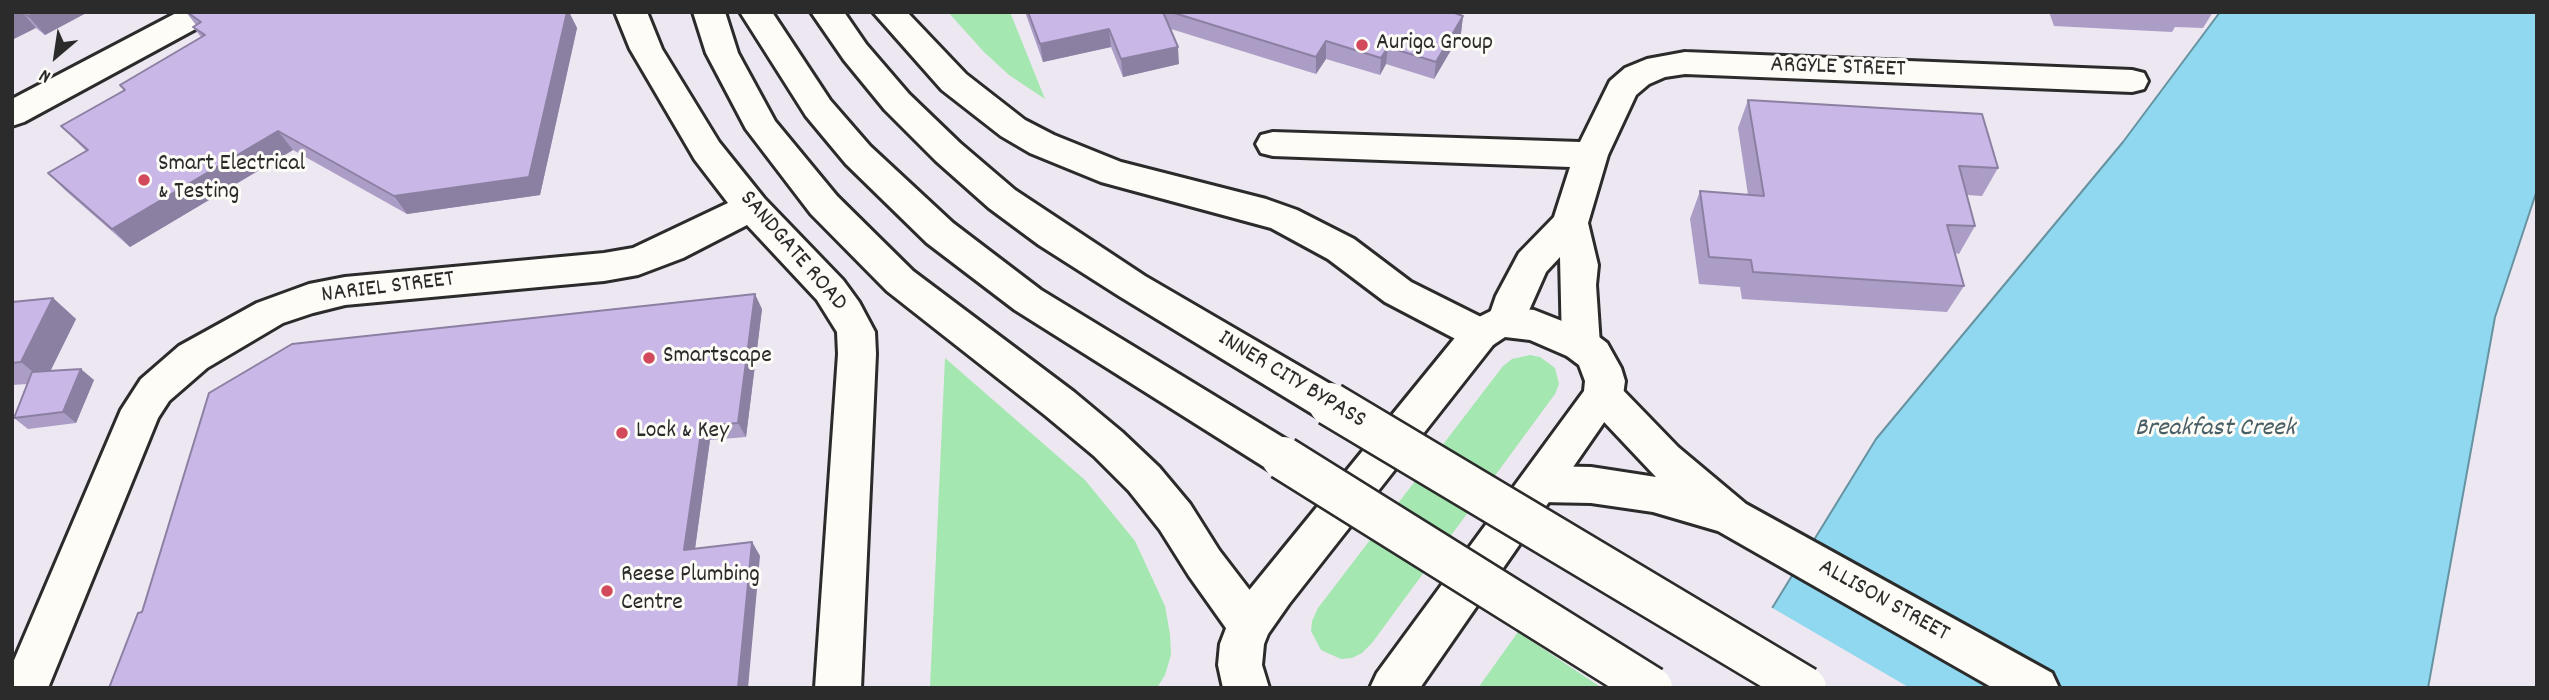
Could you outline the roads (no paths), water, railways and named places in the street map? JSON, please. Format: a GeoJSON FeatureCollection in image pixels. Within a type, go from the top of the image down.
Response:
{"type":"FeatureCollection","features":[{"type":"Feature","properties":{"kind":"main road"},"geometry":{"type":"LineString","coordinates":[[12,114],[203,12]]}},
{"type":"Feature","properties":{"kind":"main road","name":"SANDGATE ROAD"},"geometry":{"type":"LineString","coordinates":[[631,12],[646,49],[676,104],[707,150],[751,207],[830,290],[856,332],[858,354],[838,688]]}},
{"type":"Feature","properties":{"kind":"main road"},"geometry":{"type":"LineString","coordinates":[[709,12],[722,53],[763,129],[824,205],[917,296],[1060,404],[1108,444],[1144,479],[1175,517],[1204,563],[1249,624],[1240,665],[1246,688]]}},
{"type":"Feature","properties":{"kind":"main road"},"geometry":{"type":"LineString","coordinates":[[756,12],[818,108],[884,181],[940,233],[1028,300],[1651,688]]}},
{"type":"Feature","properties":{"kind":"main road","name":"INNER CITY BYPASS"},"geometry":{"type":"LineString","coordinates":[[827,12],[855,52],[897,102],[948,152],[1002,199],[1052,235],[1132,286],[1805,688]]}},
{"type":"Feature","properties":{"kind":"main road"},"geometry":{"type":"LineString","coordinates":[[889,12],[963,90],[1013,128],[1042,144],[1112,173],[1253,208],[1284,219],[1341,249],[1398,292],[1493,328],[1534,325],[1581,345],[1592,354],[1602,368],[1605,381],[1603,395],[1393,688]]}},
{"type":"Feature","properties":{"kind":"main road","name":"ARGYLE STREET"},"geometry":{"type":"LineString","coordinates":[[1249,624],[1274,590],[1493,328],[1515,296],[1532,264],[1570,223],[1591,155],[1622,89],[1637,76],[1660,67],[1685,63],[2132,80]]}},
{"type":"Feature","properties":{"kind":"main road"},"geometry":{"type":"LineString","coordinates":[[1273,144],[1591,155]]}},
{"type":"Feature","properties":{"kind":"main road","name":"NARIEL STREET"},"geometry":{"type":"LineString","coordinates":[[25,688],[141,410],[155,390],[193,357],[270,313],[309,299],[345,291],[604,267],[638,261],[751,207]]}},
{"type":"Feature","properties":{"kind":"main road"},"geometry":{"type":"LineString","coordinates":[[1570,223],[1580,265],[1577,285],[1581,345]]}},
{"type":"Feature","properties":{"kind":"main road","name":"ALLISON STREET"},"geometry":{"type":"LineString","coordinates":[[1603,395],[1664,459],[1731,517],[2036,688]]}},
{"type":"Feature","properties":{"kind":"main road","name":"ALLISON STREET"},"geometry":{"type":"LineString","coordinates":[[1541,484],[1591,485],[1653,494],[1731,517]]}},
{"type":"Feature","properties":{"kind":"water","name":"Breakfast Creek"},"geometry":{"type":"Polygon","coordinates":[[[2220,12],[2537,12],[2537,190],[2495,317],[2428,688],[1723,688],[1876,439],[2123,142],[2220,12]]]}},
{"type":"Feature","properties":{"kind":"place","name":"Auriga Group"},"geometry":{"type":"Point","coordinates":[1362,45]}},
{"type":"Feature","properties":{"kind":"place","name":"Smart Electrical & Testing"},"geometry":{"type":"Point","coordinates":[144,180]}},
{"type":"Feature","properties":{"kind":"place","name":"Smartscape"},"geometry":{"type":"Point","coordinates":[649,358]}},
{"type":"Feature","properties":{"kind":"place","name":"Lock & Key"},"geometry":{"type":"Point","coordinates":[622,433]}},
{"type":"Feature","properties":{"kind":"place","name":"Reese Plumbing Centre"},"geometry":{"type":"Point","coordinates":[607,591]}}]}
